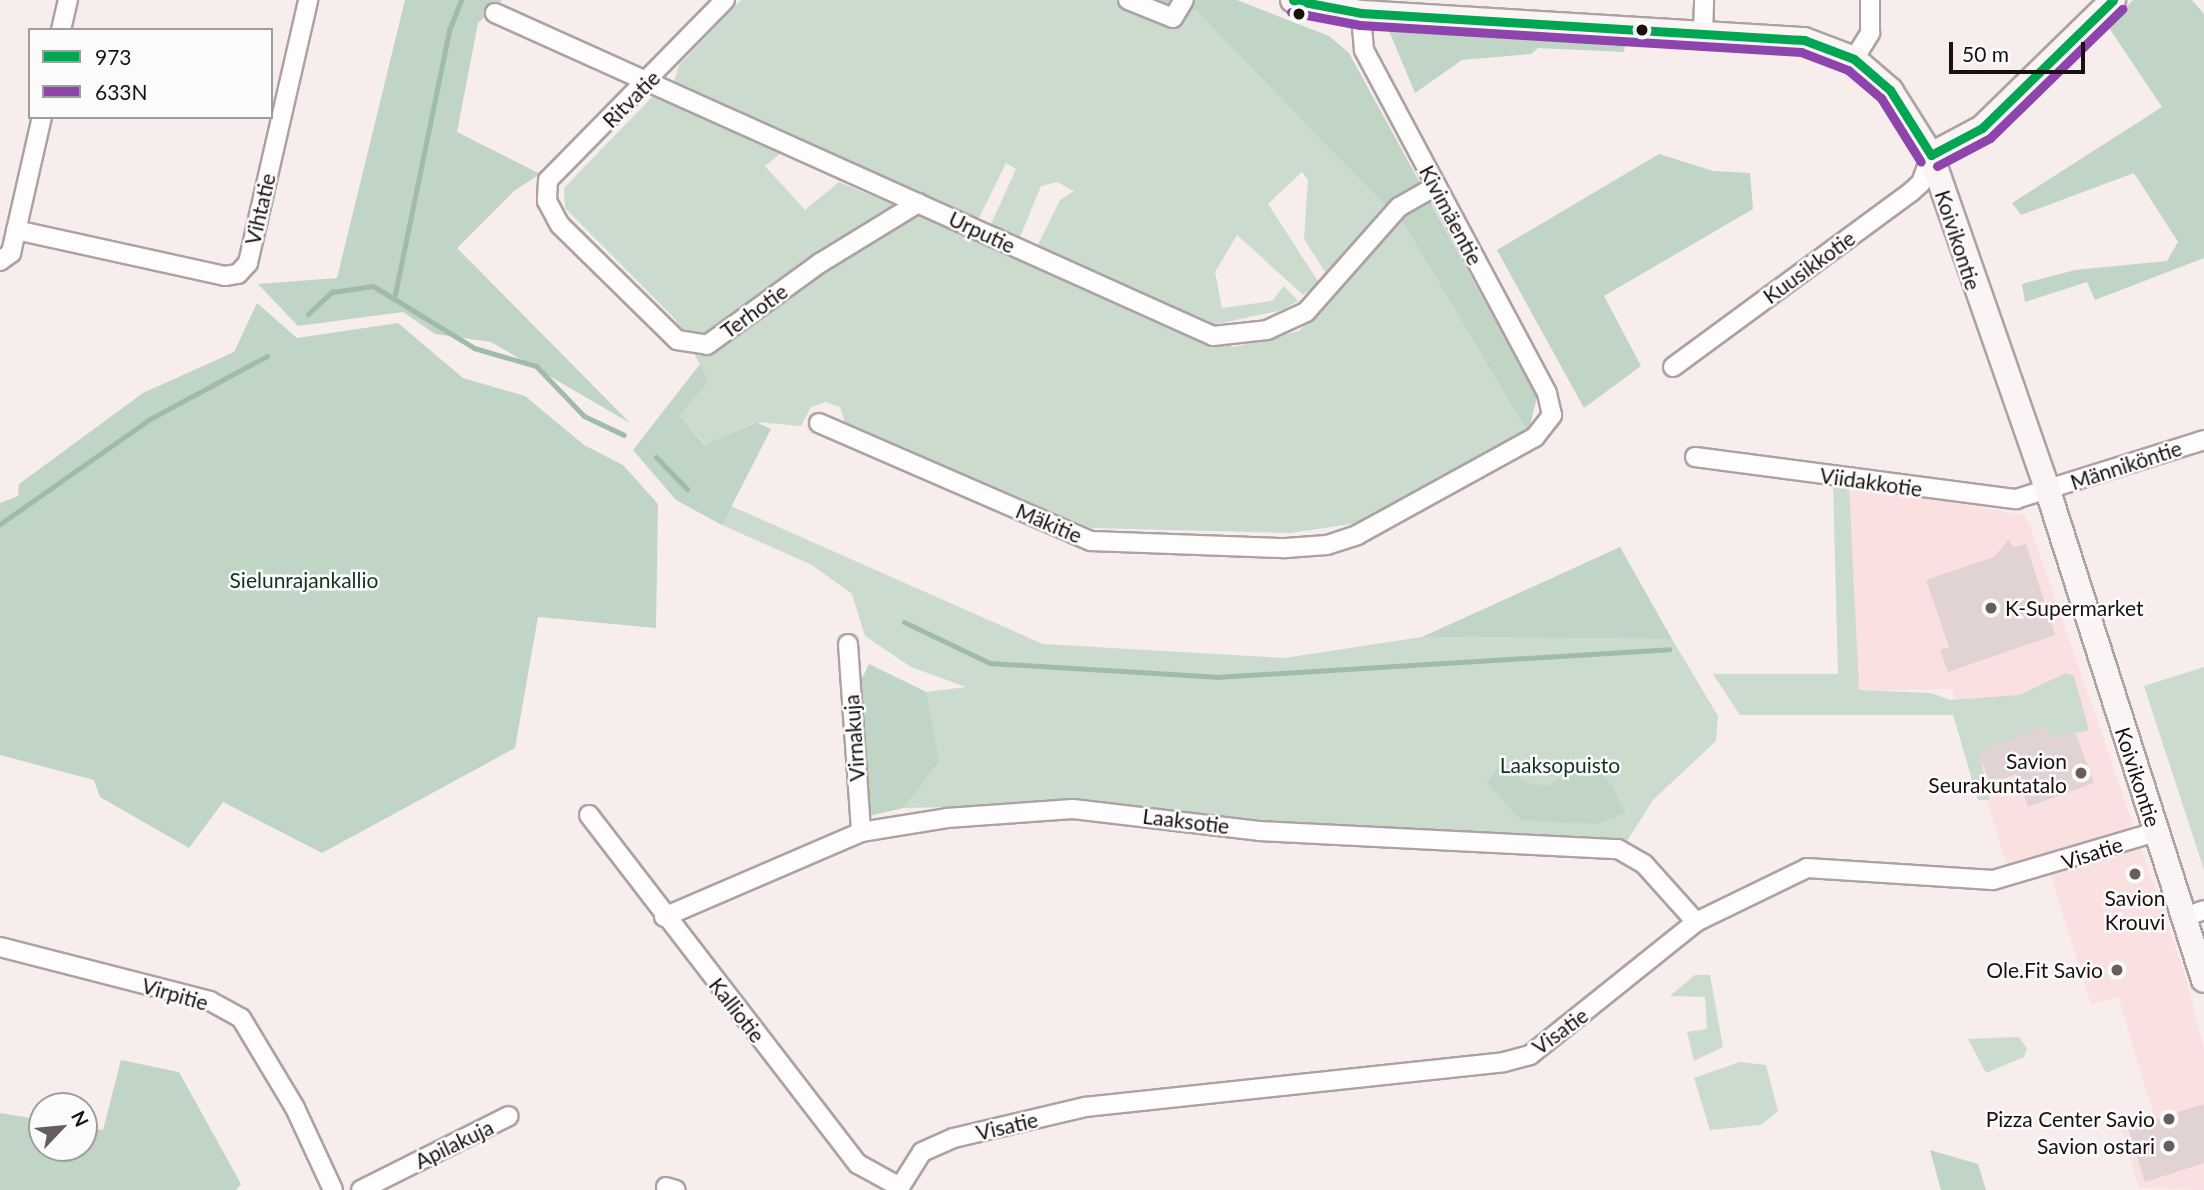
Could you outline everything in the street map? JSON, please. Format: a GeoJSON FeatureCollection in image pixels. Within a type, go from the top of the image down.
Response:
{"type":"FeatureCollection","features":[{"type":"Feature","properties":{"kind":"main road","name":"Koivikontie"},"geometry":{"type":"LineString","coordinates":[[1293,0],[1361,13],[1804,40],[1854,59],[1890,90],[1931,155],[2048,491],[2156,832],[2194,914],[2204,980]]}},
{"type":"Feature","properties":{"kind":"main road"},"geometry":{"type":"LineString","coordinates":[[1931,155],[1982,128],[2113,0]]}},
{"type":"Feature","properties":{"kind":"street"},"geometry":{"type":"LineString","coordinates":[[61,28],[68,0]]}},
{"type":"Feature","properties":{"kind":"street","name":"Vihtatie"},"geometry":{"type":"LineString","coordinates":[[16,230],[225,276],[238,274],[248,263],[308,0]]}},
{"type":"Feature","properties":{"kind":"street","name":"Ritvatie"},"geometry":{"type":"LineString","coordinates":[[547,201],[548,180],[650,81],[726,0]]}},
{"type":"Feature","properties":{"kind":"street"},"geometry":{"type":"LineString","coordinates":[[1128,0],[1173,18],[1184,0]]}},
{"type":"Feature","properties":{"kind":"street"},"geometry":{"type":"LineString","coordinates":[[1703,32],[1704,0]]}},
{"type":"Feature","properties":{"kind":"street"},"geometry":{"type":"LineString","coordinates":[[1854,59],[1870,33],[1870,0]]}},
{"type":"Feature","properties":{"kind":"street","name":"Urputie"},"geometry":{"type":"LineString","coordinates":[[495,13],[1213,336],[1267,330],[1306,312],[1399,207],[1436,186]]}},
{"type":"Feature","properties":{"kind":"street","name":"Kivimäentie"},"geometry":{"type":"LineString","coordinates":[[1361,13],[1364,50],[1547,393],[1552,415]]}},
{"type":"Feature","properties":{"kind":"street"},"geometry":{"type":"LineString","coordinates":[[0,261],[11,253],[41,119]]}},
{"type":"Feature","properties":{"kind":"street","name":"Kuusikkotie"},"geometry":{"type":"LineString","coordinates":[[1673,367],[1911,192],[1921,183],[1931,155]]}},
{"type":"Feature","properties":{"kind":"street","name":"Terhotie"},"geometry":{"type":"LineString","coordinates":[[547,201],[561,225],[677,340],[707,345],[820,263],[918,202]]}},
{"type":"Feature","properties":{"kind":"street","name":"Mäkitie"},"geometry":{"type":"LineString","coordinates":[[819,423],[1091,541],[1286,548],[1326,545],[1357,535],[1535,437],[1552,415]]}},
{"type":"Feature","properties":{"kind":"street","name":"Männiköntie"},"geometry":{"type":"LineString","coordinates":[[2048,491],[2204,440]]}},
{"type":"Feature","properties":{"kind":"street","name":"Viidakkotie"},"geometry":{"type":"LineString","coordinates":[[1695,457],[1964,496],[2016,499],[2048,491]]}},
{"type":"Feature","properties":{"kind":"street","name":"Virnakuja"},"geometry":{"type":"LineString","coordinates":[[848,644],[862,832]]}},
{"type":"Feature","properties":{"kind":"street","name":"Laaksotie"},"geometry":{"type":"LineString","coordinates":[[664,917],[862,832],[947,818],[1073,809],[1259,831],[1618,849],[1644,863],[1696,922]]}},
{"type":"Feature","properties":{"kind":"street","name":"Kalliotie"},"geometry":{"type":"LineString","coordinates":[[589,815],[664,917],[858,1164],[900,1189]]}},
{"type":"Feature","properties":{"kind":"street","name":"Visatie"},"geometry":{"type":"LineString","coordinates":[[900,1189],[922,1152],[954,1138],[1085,1107],[1504,1062],[1530,1055],[1696,922],[1807,868],[1993,880],[2156,832]]}},
{"type":"Feature","properties":{"kind":"street","name":"Virpitie"},"geometry":{"type":"LineString","coordinates":[[0,947],[210,1001],[241,1018],[295,1108],[333,1190]]}},
{"type":"Feature","properties":{"kind":"street","name":"Apilakuja"},"geometry":{"type":"LineString","coordinates":[[361,1190],[509,1116]]}},
{"type":"Feature","properties":{"kind":"shaded area"},"geometry":{"type":"Polygon","coordinates":[[[1849,484],[2024,515],[2030,526],[2187,981],[2204,1050],[2204,1190],[2139,1188],[2120,1125],[2154,1116],[2118,997],[2091,1004],[2047,864],[2010,875],[1952,689],[1858,691],[1849,484]]]}},
{"type":"Feature","properties":{"kind":"green space"},"geometry":{"type":"Polygon","coordinates":[[[405,0],[502,0],[478,23],[457,132],[540,174],[514,191],[457,248],[630,423],[491,342],[435,334],[403,312],[298,326],[258,284],[337,278],[405,0]]]}},
{"type":"Feature","properties":{"kind":"green space"},"geometry":{"type":"Polygon","coordinates":[[[741,0],[1140,0],[1168,11],[1195,10],[1405,226],[1528,433],[1358,523],[1290,533],[1091,528],[845,423],[840,407],[825,402],[811,407],[801,426],[755,422],[706,445],[680,416],[709,381],[675,319],[565,208],[564,188],[654,95],[780,154],[765,166],[805,210],[839,182],[1234,347],[1299,331],[1337,291],[1304,239],[1308,180],[1302,172],[1268,204],[1319,283],[1303,295],[1237,235],[1215,272],[1222,308],[1272,301],[1284,286],[1298,301],[1283,310],[1212,325],[1038,245],[1060,200],[1074,191],[1057,182],[1041,186],[1020,237],[991,224],[1016,169],[1006,163],[978,220],[674,81],[679,65],[741,0]]]}},
{"type":"Feature","properties":{"kind":"green space"},"geometry":{"type":"Polygon","coordinates":[[[1140,0],[1237,0],[1329,36],[1349,53],[1537,397],[1528,433],[1405,226],[1195,10],[1168,11],[1140,0]]]}},
{"type":"Feature","properties":{"kind":"green space"},"geometry":{"type":"Polygon","coordinates":[[[2133,0],[2192,0],[2204,14],[2204,258],[2095,300],[2087,282],[2025,302],[2022,284],[2075,270],[2167,261],[2178,242],[2134,173],[2021,215],[2012,203],[2162,107],[2107,25],[2133,0]]]}},
{"type":"Feature","properties":{"kind":"green space"},"geometry":{"type":"Polygon","coordinates":[[[1441,30],[1626,39],[1624,52],[1538,48],[1531,54],[1462,60],[1415,93],[1389,31],[1441,30]]]}},
{"type":"Feature","properties":{"kind":"green space"},"geometry":{"type":"Polygon","coordinates":[[[1659,154],[1713,171],[1750,173],[1753,209],[1604,296],[1641,366],[1584,408],[1497,250],[1659,154]]]}},
{"type":"Feature","properties":{"kind":"green space","name":"Sielunrajankallio"},"geometry":{"type":"Polygon","coordinates":[[[257,303],[297,338],[398,323],[463,378],[525,396],[584,445],[623,465],[658,504],[656,628],[538,617],[515,748],[322,853],[223,802],[189,848],[100,797],[94,780],[0,755],[0,503],[18,496],[19,484],[143,393],[234,352],[257,303]]]}},
{"type":"Feature","properties":{"kind":"green space"},"geometry":{"type":"Polygon","coordinates":[[[700,364],[709,381],[680,416],[705,445],[756,422],[771,429],[722,525],[676,500],[633,450],[700,364]]]}},
{"type":"Feature","properties":{"kind":"green space"},"geometry":{"type":"Polygon","coordinates":[[[1833,481],[1849,484],[1859,690],[1931,693],[1950,700],[2019,695],[2066,673],[2074,676],[2089,730],[2051,739],[2046,726],[1979,751],[1989,800],[1978,800],[1953,715],[1740,715],[1713,674],[1838,674],[1833,481]]]}},
{"type":"Feature","properties":{"kind":"green space","name":"Laaksopuisto"},"geometry":{"type":"Polygon","coordinates":[[[731,506],[1043,644],[1284,658],[1422,637],[1672,639],[1718,716],[1716,741],[1653,800],[1627,841],[1257,821],[1110,804],[903,808],[868,816],[869,664],[926,692],[966,687],[911,667],[865,636],[852,594],[812,565],[722,525],[731,506]]]}},
{"type":"Feature","properties":{"kind":"green space"},"geometry":{"type":"Polygon","coordinates":[[[1620,547],[1672,639],[1422,637],[1620,547]]]}},
{"type":"Feature","properties":{"kind":"green space"},"geometry":{"type":"Polygon","coordinates":[[[869,664],[926,692],[939,761],[903,808],[868,816],[856,691],[869,664]]]}},
{"type":"Feature","properties":{"kind":"green space"},"geometry":{"type":"Polygon","coordinates":[[[2204,667],[2204,870],[2144,686],[2204,667]]]}},
{"type":"Feature","properties":{"kind":"green space"},"geometry":{"type":"Polygon","coordinates":[[[1501,763],[1524,782],[1547,786],[1592,764],[1611,784],[1625,813],[1598,824],[1521,820],[1487,783],[1501,763]]]}},
{"type":"Feature","properties":{"kind":"green space"},"geometry":{"type":"Polygon","coordinates":[[[1695,975],[1710,975],[1723,1047],[1694,1061],[1687,1032],[1707,1029],[1705,997],[1670,996],[1695,975]]]}},
{"type":"Feature","properties":{"kind":"green space"},"geometry":{"type":"Polygon","coordinates":[[[2019,1037],[2027,1049],[2024,1057],[1986,1073],[1968,1039],[2019,1037]]]}},
{"type":"Feature","properties":{"kind":"green space"},"geometry":{"type":"Polygon","coordinates":[[[121,1060],[179,1072],[241,1184],[236,1190],[0,1190],[0,1113],[28,1118],[28,1162],[98,1162],[98,1129],[103,1130],[121,1060]]]}},
{"type":"Feature","properties":{"kind":"green space"},"geometry":{"type":"Polygon","coordinates":[[[1740,1062],[1766,1065],[1778,1111],[1761,1125],[1710,1130],[1694,1078],[1740,1062]]]}},
{"type":"Feature","properties":{"kind":"green space"},"geometry":{"type":"Polygon","coordinates":[[[1930,1150],[1978,1164],[1986,1190],[1941,1190],[1930,1150]]]}},
{"type":"Feature","properties":{"kind":"building","name":"K-Supermarket"},"geometry":{"type":"Polygon","coordinates":[[[2008,540],[2014,547],[2026,544],[2055,635],[1948,672],[1940,650],[1949,647],[1926,580],[1994,557],[2008,540]]]}},
{"type":"Feature","properties":{"kind":"building"},"geometry":{"type":"Polygon","coordinates":[[[2046,726],[2051,739],[2075,731],[2094,783],[2028,807],[2016,774],[1990,784],[1978,751],[2046,726]]]}},
{"type":"Feature","properties":{"kind":"building","name":"Savion ostari"},"geometry":{"type":"Polygon","coordinates":[[[2204,1104],[2204,1163],[2145,1182],[2128,1128],[2204,1104]]]}},
{"type":"Feature","properties":{"kind":"waterway"},"geometry":{"type":"LineString","coordinates":[[394,299],[449,30],[461,0]]}},
{"type":"Feature","properties":{"kind":"waterway"},"geometry":{"type":"LineString","coordinates":[[308,314],[332,292],[373,286],[474,348],[536,366],[584,416],[624,435]]}},
{"type":"Feature","properties":{"kind":"waterway"},"geometry":{"type":"LineString","coordinates":[[0,524],[150,419],[267,356]]}},
{"type":"Feature","properties":{"kind":"waterway"},"geometry":{"type":"LineString","coordinates":[[656,457],[687,489]]}},
{"type":"Feature","properties":{"kind":"waterway"},"geometry":{"type":"LineString","coordinates":[[904,622],[990,663],[1216,677],[1669,649]]}},
{"type":"Feature","properties":{"kind":"transit line","name":"973"},"geometry":{"type":"LineString","coordinates":[[1293,0],[1361,13],[1804,40],[1854,59],[1890,90],[1931,155]]}},
{"type":"Feature","properties":{"kind":"transit line","name":"973"},"geometry":{"type":"LineString","coordinates":[[1931,155],[1982,128],[2113,0]]}},
{"type":"Feature","properties":{"kind":"transit line","name":"633N"},"geometry":{"type":"LineString","coordinates":[[1937,166],[1990,138],[2122,9]]}},
{"type":"Feature","properties":{"kind":"transit line","name":"633N"},"geometry":{"type":"LineString","coordinates":[[1291,12],[1360,25],[1801,52],[1848,70],[1881,98],[1921,162]]}},
{"type":"Feature","properties":{"kind":"place","name":"K-Supermarket"},"geometry":{"type":"Point","coordinates":[1991,608]}},
{"type":"Feature","properties":{"kind":"place","name":"Savion Seurakuntatalo"},"geometry":{"type":"Point","coordinates":[2081,773]}},
{"type":"Feature","properties":{"kind":"place","name":"Savion Krouvi"},"geometry":{"type":"Point","coordinates":[2135,874]}},
{"type":"Feature","properties":{"kind":"place","name":"Ole.Fit Savio"},"geometry":{"type":"Point","coordinates":[2117,970]}},
{"type":"Feature","properties":{"kind":"place","name":"Pizza Center Savio"},"geometry":{"type":"Point","coordinates":[2169,1119]}},
{"type":"Feature","properties":{"kind":"place","name":"Savion ostari"},"geometry":{"type":"Point","coordinates":[2169,1146]}}]}
